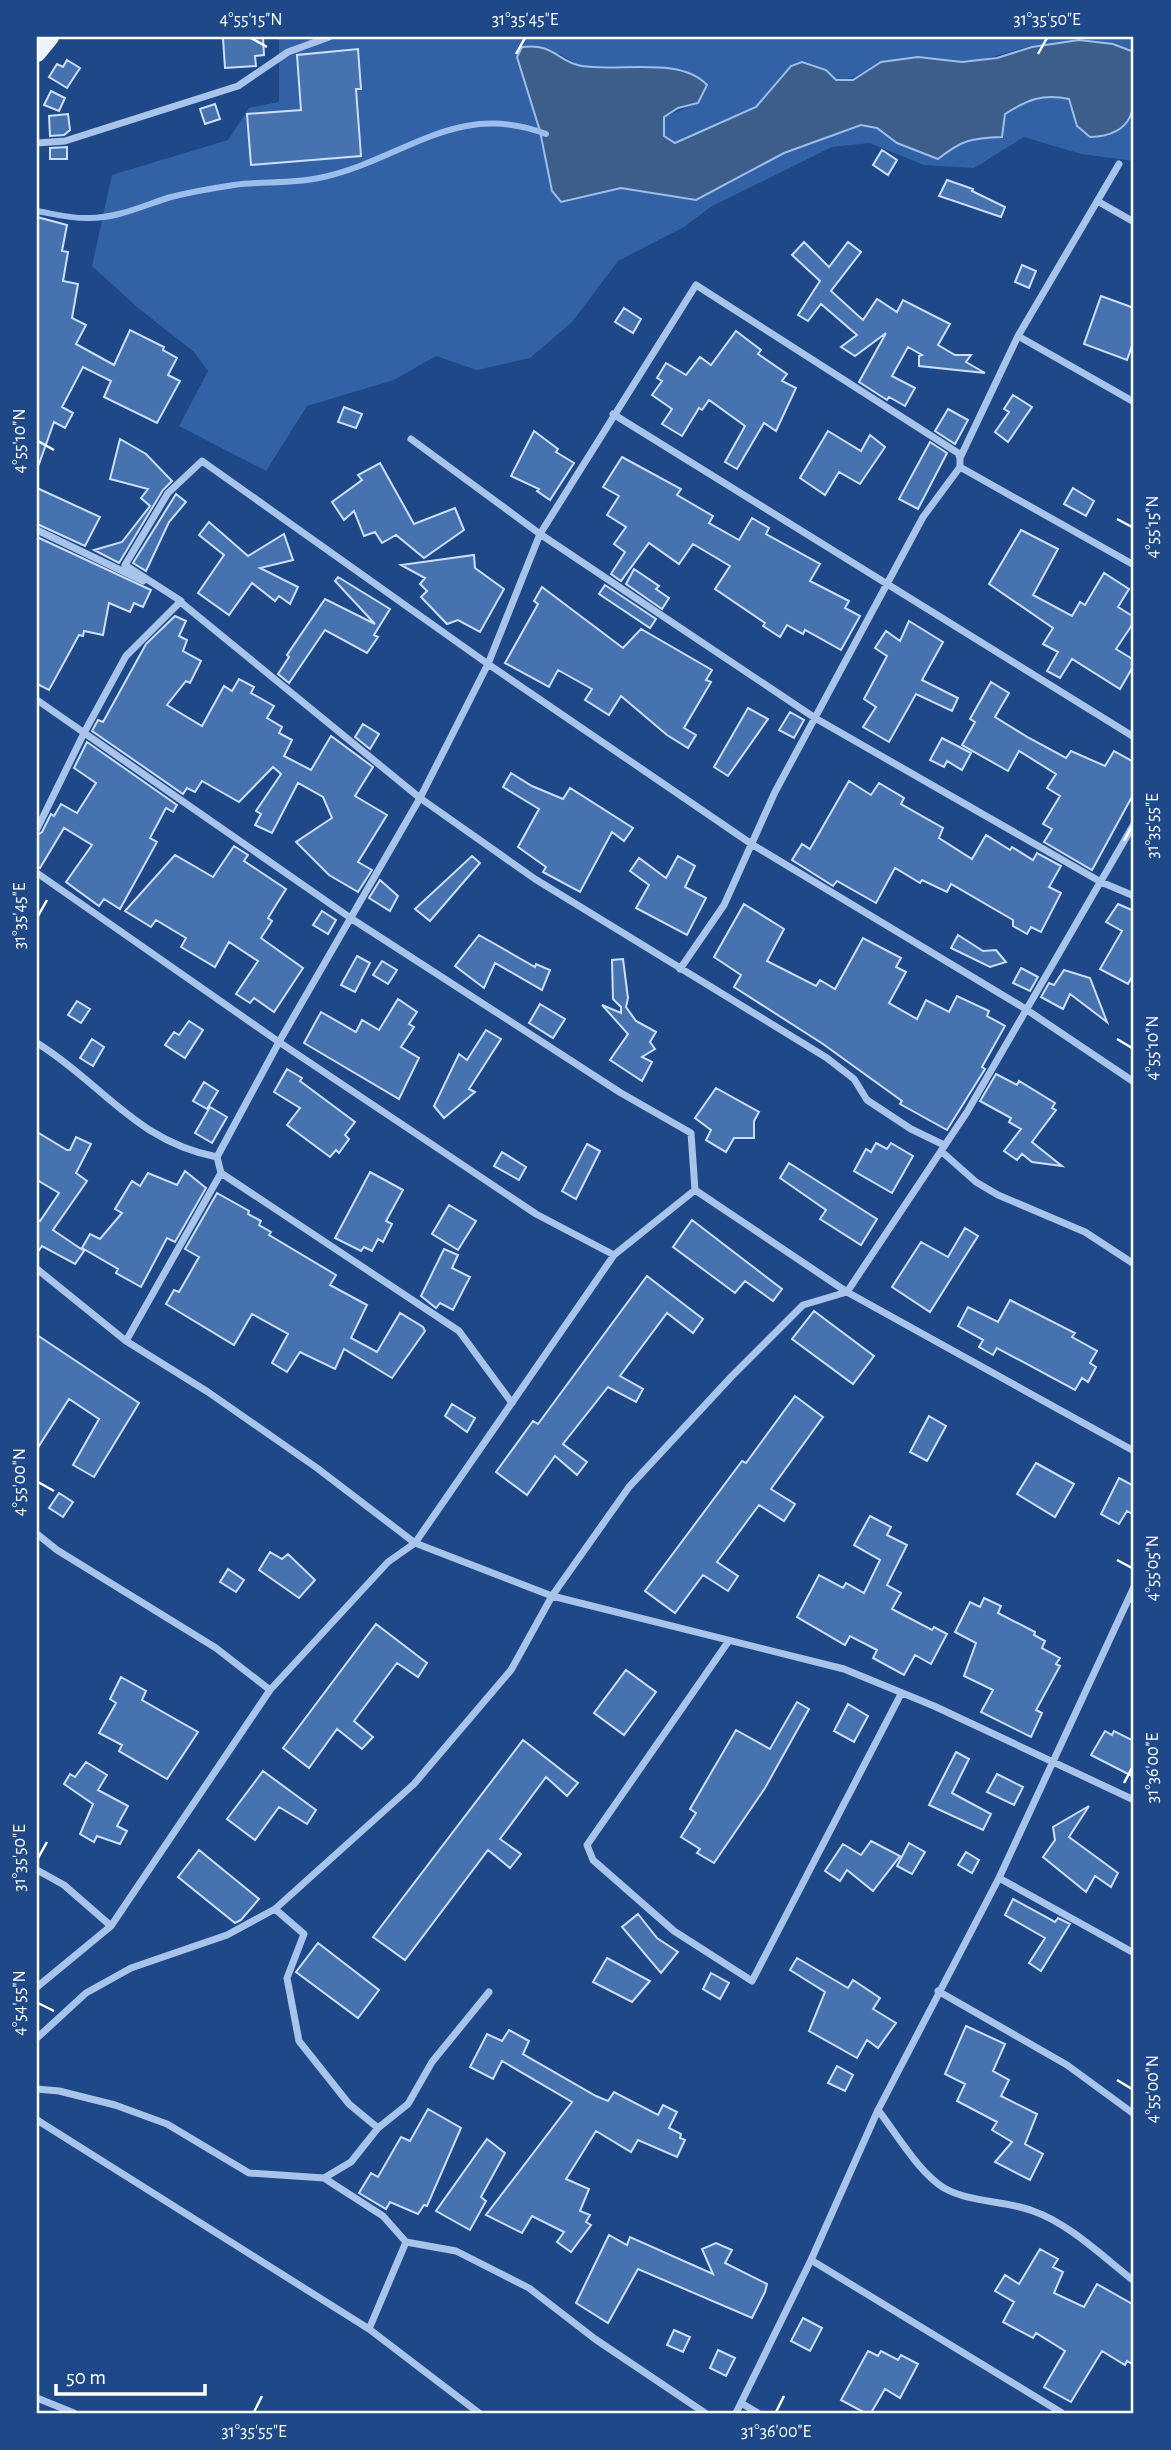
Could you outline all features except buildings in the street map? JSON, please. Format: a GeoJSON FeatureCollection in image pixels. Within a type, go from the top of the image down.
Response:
{"type":"FeatureCollection","features":[{"type":"Feature","properties":{"kind":"main road"},"geometry":{"type":"LineString","coordinates":[[37,53],[50,37]]}},
{"type":"Feature","properties":{"kind":"street"},"geometry":{"type":"LineString","coordinates":[[37,143],[65,141],[238,86],[288,52],[329,37]]}},
{"type":"Feature","properties":{"kind":"street"},"geometry":{"type":"LineString","coordinates":[[960,457],[1018,336],[1119,164]]}},
{"type":"Feature","properties":{"kind":"street"},"geometry":{"type":"LineString","coordinates":[[1099,202],[1134,222]]}},
{"type":"Feature","properties":{"kind":"street"},"geometry":{"type":"LineString","coordinates":[[512,1403],[459,1331],[221,1173],[217,1157],[279,1042],[420,798],[488,664],[540,534],[696,285],[958,453],[961,467],[923,517],[775,792],[724,905],[680,970]]}},
{"type":"Feature","properties":{"kind":"street"},"geometry":{"type":"LineString","coordinates":[[1018,336],[1134,402]]}},
{"type":"Feature","properties":{"kind":"street"},"geometry":{"type":"LineString","coordinates":[[613,414],[1134,737]]}},
{"type":"Feature","properties":{"kind":"street"},"geometry":{"type":"LineString","coordinates":[[411,439],[540,534],[816,718],[1101,882],[1134,896]]}},
{"type":"Feature","properties":{"kind":"street"},"geometry":{"type":"LineString","coordinates":[[1134,1082],[1024,1008],[753,845],[488,664],[202,461],[168,493],[125,565],[181,601],[420,798],[535,879],[827,1058],[854,1080],[867,1100],[943,1148],[987,1189],[1085,1232],[1134,1264]]}},
{"type":"Feature","properties":{"kind":"street"},"geometry":{"type":"LineString","coordinates":[[961,467],[1134,565]]}},
{"type":"Feature","properties":{"kind":"street"},"geometry":{"type":"LineString","coordinates":[[37,530],[181,601]]}},
{"type":"Feature","properties":{"kind":"street"},"geometry":{"type":"LineString","coordinates":[[37,829],[85,731],[126,656],[181,601]]}},
{"type":"Feature","properties":{"kind":"street"},"geometry":{"type":"LineString","coordinates":[[37,700],[352,919],[621,1093],[691,1133],[695,1190]]}},
{"type":"Feature","properties":{"kind":"street"},"geometry":{"type":"LineString","coordinates":[[37,2038],[86,1993],[131,1968],[227,1935],[275,1909],[414,1784],[511,1670],[552,1596],[629,1487],[731,1377],[803,1305],[847,1292],[943,1148],[1010,1039],[1024,1008],[1134,824]]}},
{"type":"Feature","properties":{"kind":"street"},"geometry":{"type":"LineString","coordinates":[[37,873],[279,1042],[536,1214],[614,1255]]}},
{"type":"Feature","properties":{"kind":"street"},"geometry":{"type":"LineString","coordinates":[[37,1043],[141,1127],[200,1154],[217,1157]]}},
{"type":"Feature","properties":{"kind":"street"},"geometry":{"type":"LineString","coordinates":[[126,1341],[221,1173]]}},
{"type":"Feature","properties":{"kind":"street"},"geometry":{"type":"LineString","coordinates":[[37,1987],[111,1926],[270,1690],[388,1562],[415,1544],[614,1255],[695,1190]]}},
{"type":"Feature","properties":{"kind":"street"},"geometry":{"type":"LineString","coordinates":[[695,1190],[847,1292],[1134,1451]]}},
{"type":"Feature","properties":{"kind":"street"},"geometry":{"type":"LineString","coordinates":[[37,1269],[126,1341],[208,1392],[295,1453],[415,1544],[552,1596],[844,1669],[934,1706],[1134,1800]]}},
{"type":"Feature","properties":{"kind":"street"},"geometry":{"type":"LineString","coordinates":[[37,1534],[58,1550],[216,1647],[270,1690]]}},
{"type":"Feature","properties":{"kind":"street"},"geometry":{"type":"LineString","coordinates":[[736,2413],[811,2260],[878,2110],[999,1878],[1054,1763],[1078,1702],[1134,1587]]}},
{"type":"Feature","properties":{"kind":"street"},"geometry":{"type":"LineString","coordinates":[[728,1642],[586,1845],[593,1860],[674,1931],[752,1982],[901,1694]]}},
{"type":"Feature","properties":{"kind":"street"},"geometry":{"type":"LineString","coordinates":[[37,1870],[64,1885],[111,1926]]}},
{"type":"Feature","properties":{"kind":"street"},"geometry":{"type":"LineString","coordinates":[[999,1878],[1134,1953]]}},
{"type":"Feature","properties":{"kind":"street"},"geometry":{"type":"LineString","coordinates":[[275,1909],[304,1934],[287,1978],[299,2041],[349,2104],[378,2128]]}},
{"type":"Feature","properties":{"kind":"street"},"geometry":{"type":"LineString","coordinates":[[938,1991],[1067,2065],[1134,2114]]}},
{"type":"Feature","properties":{"kind":"street"},"geometry":{"type":"LineString","coordinates":[[324,2178],[351,2162],[378,2128],[408,2104],[432,2063],[489,1992]]}},
{"type":"Feature","properties":{"kind":"street"},"geometry":{"type":"LineString","coordinates":[[37,2089],[59,2091],[115,2105],[167,2124],[249,2173],[324,2178],[383,2216],[406,2242],[456,2251],[529,2288],[595,2339],[705,2413]]}},
{"type":"Feature","properties":{"kind":"street"},"geometry":{"type":"LineString","coordinates":[[878,2110],[924,2171],[944,2188],[968,2197],[1032,2210],[1058,2222],[1134,2281]]}},
{"type":"Feature","properties":{"kind":"street"},"geometry":{"type":"LineString","coordinates":[[37,2120],[369,2329],[479,2413]]}},
{"type":"Feature","properties":{"kind":"street"},"geometry":{"type":"LineString","coordinates":[[369,2329],[406,2242]]}},
{"type":"Feature","properties":{"kind":"street"},"geometry":{"type":"LineString","coordinates":[[811,2260],[1062,2413]]}},
{"type":"Feature","properties":{"kind":"street"},"geometry":{"type":"LineString","coordinates":[[37,2398],[74,2413]]}},
{"type":"Feature","properties":{"kind":"street"},"geometry":{"type":"LineString","coordinates":[[741,2403],[758,2413]]}},
{"type":"Feature","properties":{"kind":"shaded area"},"geometry":{"type":"Polygon","coordinates":[[[279,37],[1134,37],[1134,52],[1098,44],[1045,45],[965,62],[906,59],[885,61],[845,79],[836,80],[826,70],[779,80],[756,107],[674,143],[664,136],[664,117],[698,103],[657,68],[580,66],[560,54],[517,57],[540,131],[552,191],[561,202],[621,188],[696,200],[784,153],[861,125],[877,128],[897,143],[938,159],[967,141],[1002,137],[1005,114],[1043,97],[1069,99],[1077,126],[1129,121],[1134,111],[1134,161],[1081,154],[1024,137],[974,168],[924,165],[870,143],[832,147],[712,206],[684,227],[618,261],[572,322],[530,358],[477,370],[436,356],[394,380],[307,406],[266,471],[179,426],[208,371],[194,352],[137,307],[92,266],[112,175],[228,140],[249,108],[279,102],[279,37]]]}},
{"type":"Feature","properties":{"kind":"shaded area"},"geometry":{"type":"Polygon","coordinates":[[[1079,40],[1113,44],[1134,52],[1133,110],[1120,129],[1090,137],[1077,126],[1069,99],[1043,97],[1005,114],[1002,137],[967,141],[938,159],[897,143],[877,128],[861,125],[784,153],[696,200],[621,188],[561,202],[552,191],[540,131],[517,57],[522,47],[533,47],[549,50],[582,66],[666,68],[696,76],[707,85],[698,103],[678,108],[664,117],[664,136],[675,143],[756,107],[791,66],[802,62],[826,70],[836,80],[853,80],[881,62],[918,57],[962,62],[997,58],[1032,47],[1079,40]]]}},
{"type":"Feature","properties":{"kind":"waterway"},"geometry":{"type":"LineString","coordinates":[[37,211],[76,218],[100,217],[211,189],[319,178],[349,170],[430,136],[457,128],[484,124],[514,125],[546,134]]}}]}
